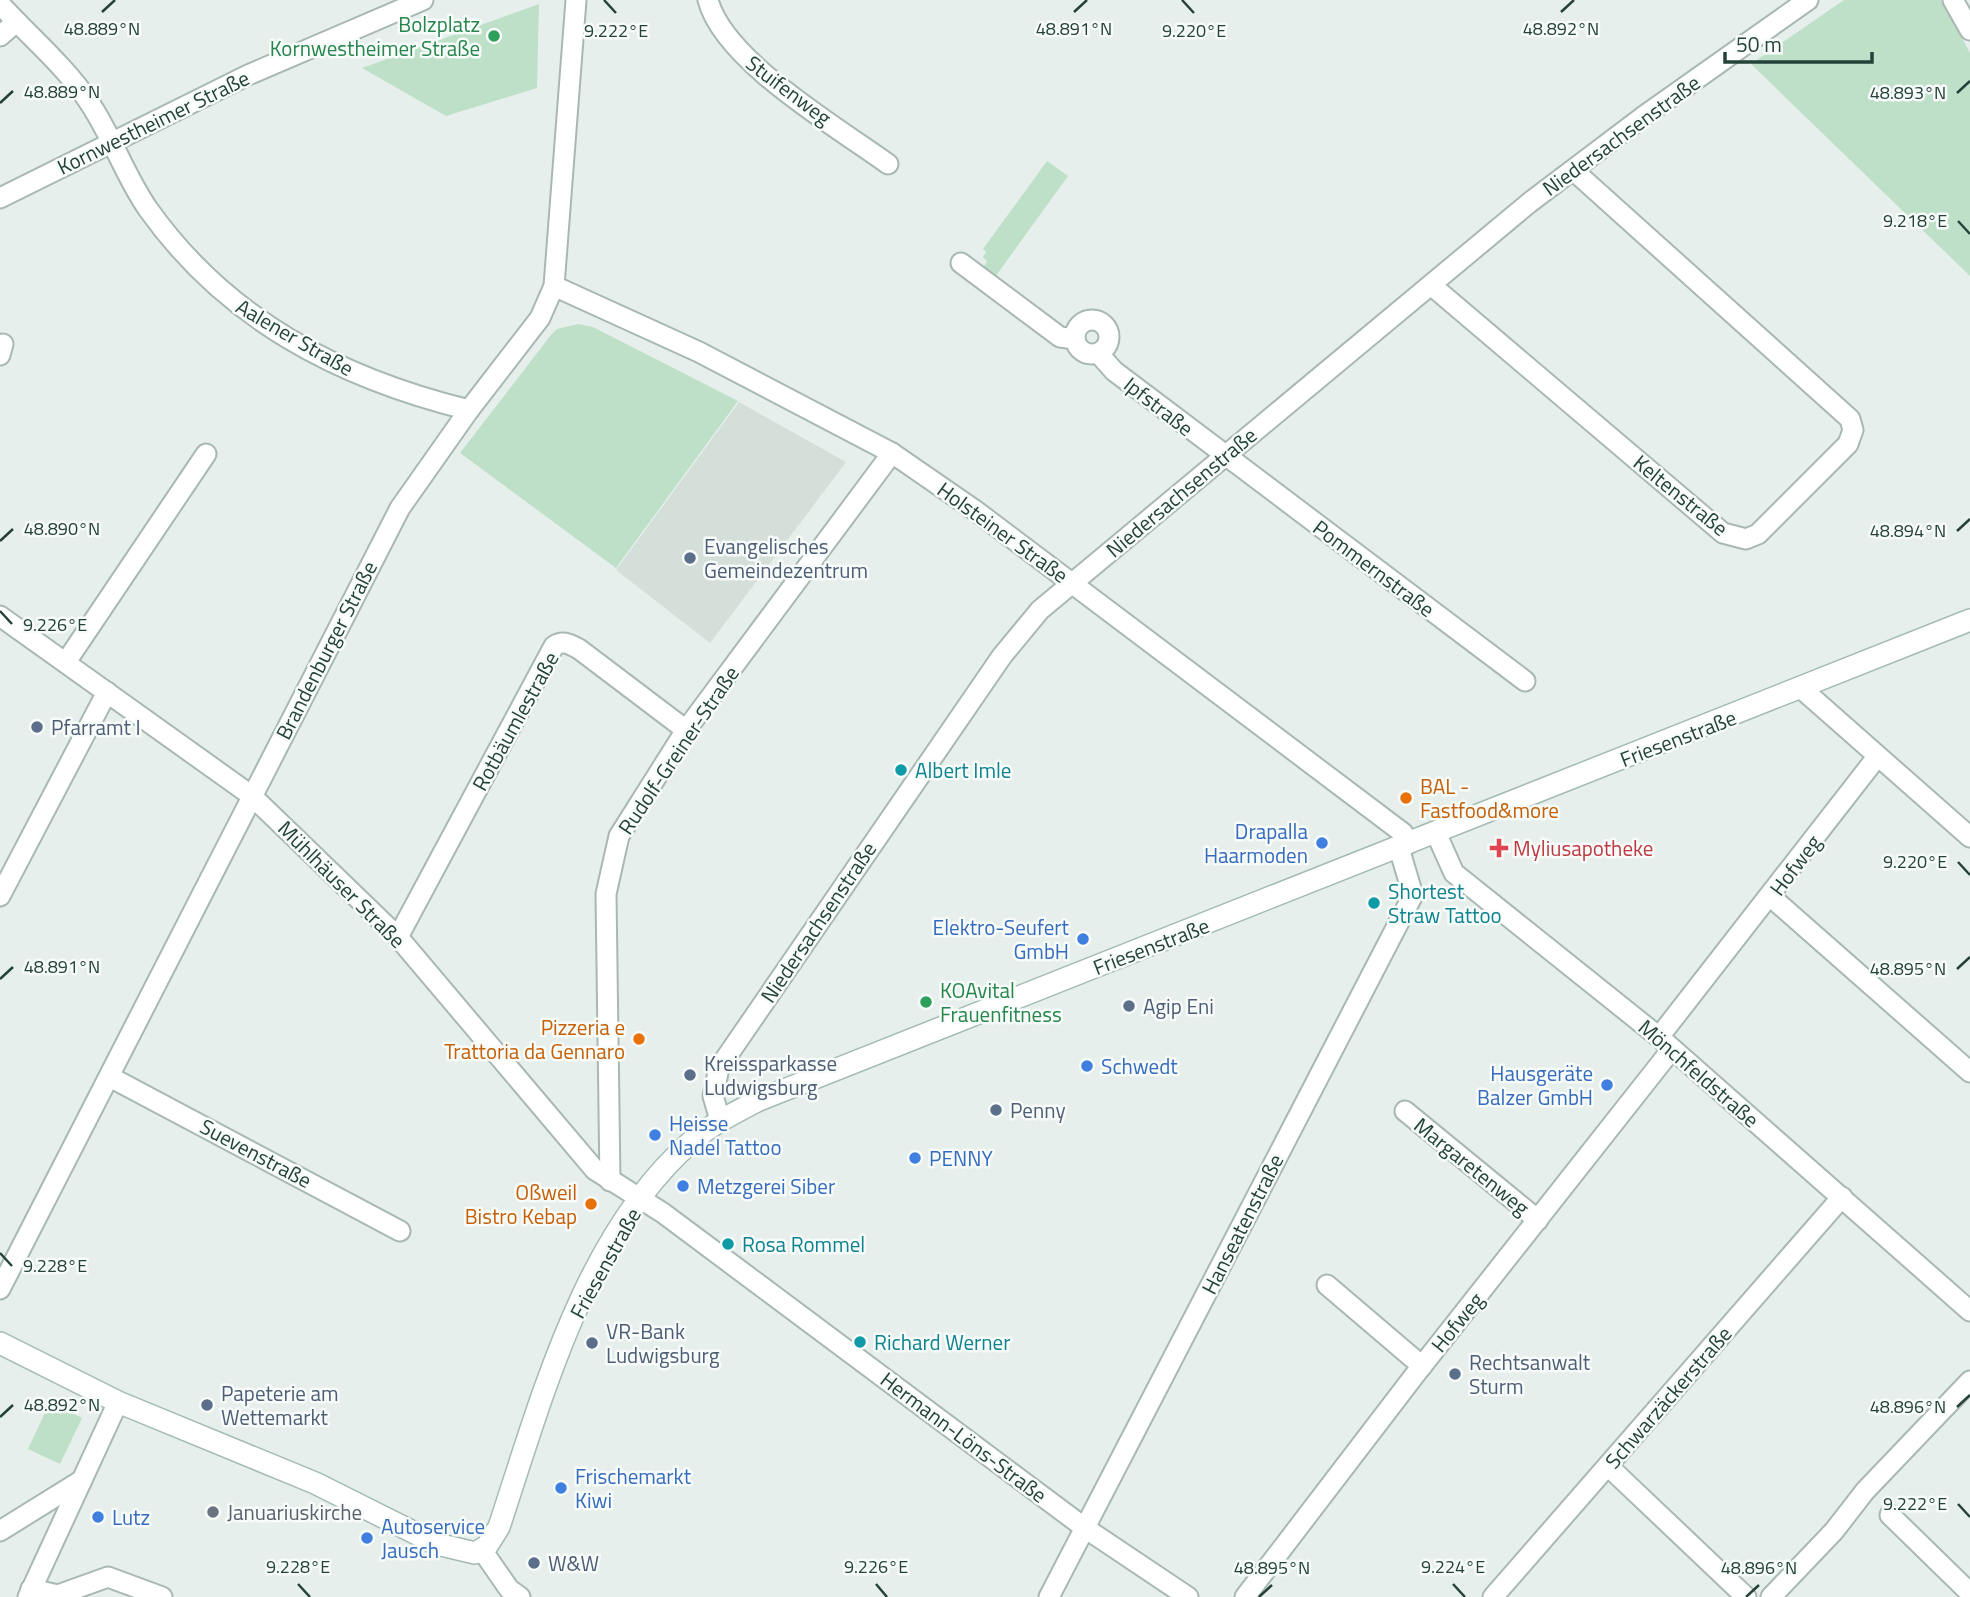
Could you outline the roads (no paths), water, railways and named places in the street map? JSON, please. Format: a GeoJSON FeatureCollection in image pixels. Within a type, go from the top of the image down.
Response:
{"type":"FeatureCollection","features":[{"type":"Feature","properties":{"kind":"main road","name":"Friesenstraße"},"geometry":{"type":"LineString","coordinates":[[482,1549],[487,1546],[499,1527],[570,1325],[614,1238],[641,1199],[680,1152],[720,1120],[772,1095],[1970,621]]}},
{"type":"Feature","properties":{"kind":"main road"},"geometry":{"type":"LineString","coordinates":[[0,1343],[118,1402],[315,1483],[437,1544],[465,1553],[482,1549]]}},
{"type":"Feature","properties":{"kind":"street","name":"Kornwestheimer Straße"},"geometry":{"type":"LineString","coordinates":[[0,198],[248,75],[423,0]]}},
{"type":"Feature","properties":{"kind":"street","name":"Brandenburger Straße"},"geometry":{"type":"LineString","coordinates":[[0,1289],[400,508],[469,410],[540,318],[554,286],[576,0]]}},
{"type":"Feature","properties":{"kind":"street","name":"Stuifenweg"},"geometry":{"type":"LineString","coordinates":[[708,0],[724,34],[747,59],[888,164]]}},
{"type":"Feature","properties":{"kind":"street","name":"Niedersachsenstraße"},"geometry":{"type":"LineString","coordinates":[[720,1120],[713,1096],[719,1068],[1003,653],[1040,610],[1223,456],[1573,170],[1808,0]]}},
{"type":"Feature","properties":{"kind":"street"},"geometry":{"type":"LineString","coordinates":[[1954,0],[1970,30]]}},
{"type":"Feature","properties":{"kind":"street","name":"Aalener Straße"},"geometry":{"type":"LineString","coordinates":[[0,5],[90,103],[110,144],[149,210],[192,263],[239,307],[328,360],[382,385],[469,410]]}},
{"type":"Feature","properties":{"kind":"street"},"geometry":{"type":"LineString","coordinates":[[0,36],[16,22]]}},
{"type":"Feature","properties":{"kind":"street","name":"Keltenstraße"},"geometry":{"type":"LineString","coordinates":[[1431,285],[1723,533],[1746,539],[1758,534],[1848,444],[1853,430],[1850,419],[1573,170]]}},
{"type":"Feature","properties":{"kind":"street","name":"Ipfstraße"},"geometry":{"type":"LineString","coordinates":[[961,263],[1060,337],[1075,339],[1082,351],[1099,354],[1114,371],[1223,456]]}},
{"type":"Feature","properties":{"kind":"street","name":"Holsteiner Straße"},"geometry":{"type":"LineString","coordinates":[[554,286],[699,352],[892,453],[1072,582],[1403,833],[1404,846]]}},
{"type":"Feature","properties":{"kind":"street"},"geometry":{"type":"LineString","coordinates":[[1075,339],[1075,332],[1084,321],[1099,320],[1109,331],[1110,339],[1108,346],[1099,354]]}},
{"type":"Feature","properties":{"kind":"street","name":"Rudolf-Greiner-Straße"},"geometry":{"type":"LineString","coordinates":[[610,1181],[606,894],[619,836],[686,730],[892,453]]}},
{"type":"Feature","properties":{"kind":"street"},"geometry":{"type":"LineString","coordinates":[[66,662],[206,454]]}},
{"type":"Feature","properties":{"kind":"street","name":"Pommernstraße"},"geometry":{"type":"LineString","coordinates":[[1223,456],[1525,681]]}},
{"type":"Feature","properties":{"kind":"street","name":"Mühlhäuser Straße"},"geometry":{"type":"LineString","coordinates":[[0,616],[252,796],[398,937],[587,1160],[610,1181],[641,1199]]}},
{"type":"Feature","properties":{"kind":"street","name":"Rotbäumlestraße"},"geometry":{"type":"LineString","coordinates":[[398,937],[554,646],[560,642],[579,649],[686,730]]}},
{"type":"Feature","properties":{"kind":"street"},"geometry":{"type":"LineString","coordinates":[[1802,689],[1970,837]]}},
{"type":"Feature","properties":{"kind":"street"},"geometry":{"type":"LineString","coordinates":[[1,891],[107,692]]}},
{"type":"Feature","properties":{"kind":"street","name":"Hofweg"},"geometry":{"type":"LineString","coordinates":[[1245,1597],[1538,1220],[1771,897],[1877,757]]}},
{"type":"Feature","properties":{"kind":"street","name":"Mönchfeldstraße"},"geometry":{"type":"LineString","coordinates":[[1436,833],[1454,873],[1665,1044],[1842,1196],[1970,1311]]}},
{"type":"Feature","properties":{"kind":"street","name":"Hanseatenstraße"},"geometry":{"type":"LineString","coordinates":[[1049,1597],[1413,895],[1404,846]]}},
{"type":"Feature","properties":{"kind":"street"},"geometry":{"type":"LineString","coordinates":[[1771,897],[1970,1072]]}},
{"type":"Feature","properties":{"kind":"street","name":"Suevenstraße"},"geometry":{"type":"LineString","coordinates":[[110,1077],[400,1231]]}},
{"type":"Feature","properties":{"kind":"street","name":"Margaretenweg"},"geometry":{"type":"LineString","coordinates":[[1405,1111],[1538,1220]]}},
{"type":"Feature","properties":{"kind":"street","name":"Schwarzäckerstraße"},"geometry":{"type":"LineString","coordinates":[[1493,1597],[1842,1196]]}},
{"type":"Feature","properties":{"kind":"street","name":"Hermann-Löns-Straße"},"geometry":{"type":"LineString","coordinates":[[641,1199],[777,1296],[1085,1528],[1188,1597]]}},
{"type":"Feature","properties":{"kind":"street"},"geometry":{"type":"LineString","coordinates":[[1327,1285],[1422,1366]]}},
{"type":"Feature","properties":{"kind":"street"},"geometry":{"type":"LineString","coordinates":[[1771,1597],[1834,1531],[1865,1491],[1970,1381]]}},
{"type":"Feature","properties":{"kind":"street"},"geometry":{"type":"LineString","coordinates":[[118,1402],[29,1593],[58,1595],[108,1577],[162,1597]]}},
{"type":"Feature","properties":{"kind":"street"},"geometry":{"type":"LineString","coordinates":[[1608,1466],[1746,1597]]}},
{"type":"Feature","properties":{"kind":"street"},"geometry":{"type":"LineString","coordinates":[[0,1531],[82,1480]]}},
{"type":"Feature","properties":{"kind":"street"},"geometry":{"type":"LineString","coordinates":[[1890,1515],[1970,1593]]}},
{"type":"Feature","properties":{"kind":"street"},"geometry":{"type":"LineString","coordinates":[[482,1549],[511,1594]]}},
{"type":"Feature","properties":{"kind":"place","name":"Bolzplatz Kornwestheimer Straße"},"geometry":{"type":"Point","coordinates":[494,36]}},
{"type":"Feature","properties":{"kind":"place","name":"Evangelisches Gemeindezentrum"},"geometry":{"type":"Point","coordinates":[690,558]}},
{"type":"Feature","properties":{"kind":"place","name":"Pfarramt I"},"geometry":{"type":"Point","coordinates":[37,727]}},
{"type":"Feature","properties":{"kind":"place","name":"Albert Imle"},"geometry":{"type":"Point","coordinates":[901,770]}},
{"type":"Feature","properties":{"kind":"place","name":"BAL - Fastfood&more"},"geometry":{"type":"Point","coordinates":[1406,798]}},
{"type":"Feature","properties":{"kind":"place","name":"Drapalla Haarmoden"},"geometry":{"type":"Point","coordinates":[1322,843]}},
{"type":"Feature","properties":{"kind":"place","name":"Myliusapotheke"},"geometry":{"type":"Point","coordinates":[1499,848]}},
{"type":"Feature","properties":{"kind":"place","name":"Shortest Straw Tattoo"},"geometry":{"type":"Point","coordinates":[1374,903]}},
{"type":"Feature","properties":{"kind":"place","name":"Elektro-Seufert GmbH"},"geometry":{"type":"Point","coordinates":[1083,939]}},
{"type":"Feature","properties":{"kind":"place","name":"KOAvital Frauenfitness"},"geometry":{"type":"Point","coordinates":[926,1002]}},
{"type":"Feature","properties":{"kind":"place","name":"Agip Eni"},"geometry":{"type":"Point","coordinates":[1129,1006]}},
{"type":"Feature","properties":{"kind":"place","name":"Pizzeria e Trattoria da Gennaro"},"geometry":{"type":"Point","coordinates":[639,1039]}},
{"type":"Feature","properties":{"kind":"place","name":"Schwedt"},"geometry":{"type":"Point","coordinates":[1087,1066]}},
{"type":"Feature","properties":{"kind":"place","name":"Kreissparkasse Ludwigsburg"},"geometry":{"type":"Point","coordinates":[690,1075]}},
{"type":"Feature","properties":{"kind":"place","name":"Hausgeräte Balzer GmbH"},"geometry":{"type":"Point","coordinates":[1607,1085]}},
{"type":"Feature","properties":{"kind":"place","name":"Penny"},"geometry":{"type":"Point","coordinates":[996,1110]}},
{"type":"Feature","properties":{"kind":"place","name":"Heisse Nadel Tattoo"},"geometry":{"type":"Point","coordinates":[655,1135]}},
{"type":"Feature","properties":{"kind":"place","name":"PENNY"},"geometry":{"type":"Point","coordinates":[915,1158]}},
{"type":"Feature","properties":{"kind":"place","name":"Metzgerei Siber"},"geometry":{"type":"Point","coordinates":[683,1186]}},
{"type":"Feature","properties":{"kind":"place","name":"Oßweil Bistro Kebap"},"geometry":{"type":"Point","coordinates":[591,1204]}},
{"type":"Feature","properties":{"kind":"place","name":"Rosa Rommel"},"geometry":{"type":"Point","coordinates":[728,1244]}},
{"type":"Feature","properties":{"kind":"place","name":"Richard Werner"},"geometry":{"type":"Point","coordinates":[860,1342]}},
{"type":"Feature","properties":{"kind":"place","name":"VR-Bank Ludwigsburg"},"geometry":{"type":"Point","coordinates":[592,1343]}},
{"type":"Feature","properties":{"kind":"place","name":"Rechtsanwalt Sturm"},"geometry":{"type":"Point","coordinates":[1455,1374]}},
{"type":"Feature","properties":{"kind":"place","name":"Papeterie am Wettemarkt"},"geometry":{"type":"Point","coordinates":[207,1405]}},
{"type":"Feature","properties":{"kind":"place","name":"Frischemarkt Kiwi"},"geometry":{"type":"Point","coordinates":[561,1488]}},
{"type":"Feature","properties":{"kind":"place","name":"Januariuskirche"},"geometry":{"type":"Point","coordinates":[213,1512]}},
{"type":"Feature","properties":{"kind":"place","name":"Lutz"},"geometry":{"type":"Point","coordinates":[98,1517]}},
{"type":"Feature","properties":{"kind":"place","name":"Autoservice Jausch"},"geometry":{"type":"Point","coordinates":[367,1538]}},
{"type":"Feature","properties":{"kind":"place","name":"W&W"},"geometry":{"type":"Point","coordinates":[534,1563]}}]}
